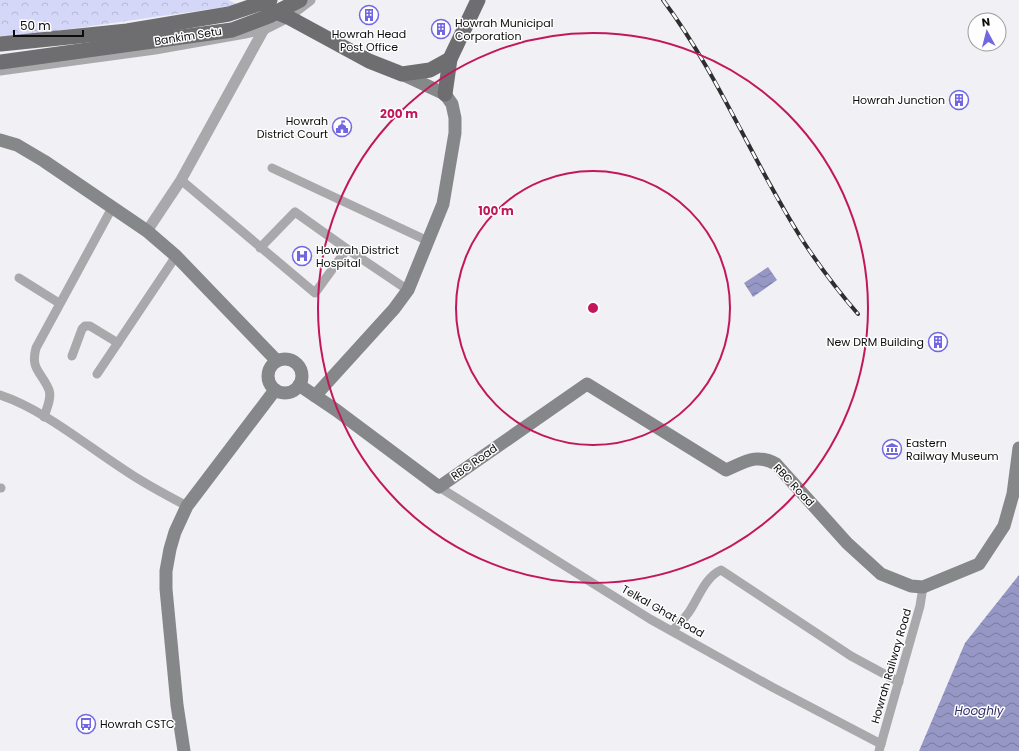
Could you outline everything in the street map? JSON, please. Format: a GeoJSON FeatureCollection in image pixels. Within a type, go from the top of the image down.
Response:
{"type":"FeatureCollection","features":[{"type":"Feature","properties":{"kind":"main road"},"geometry":{"type":"LineString","coordinates":[[248,0],[288,17],[369,61],[402,74],[444,94],[452,104],[455,118],[455,133],[444,204],[408,290],[394,309],[315,396]]}},
{"type":"Feature","properties":{"kind":"main road","name":"Bankim Setu"},"geometry":{"type":"LineString","coordinates":[[0,44],[127,30],[229,14],[270,0]]}},
{"type":"Feature","properties":{"kind":"main road","name":"Bankim Setu"},"geometry":{"type":"LineString","coordinates":[[0,65],[232,30],[269,16],[300,0]]}},
{"type":"Feature","properties":{"kind":"main road"},"geometry":{"type":"LineString","coordinates":[[444,94],[450,59],[478,0]]}},
{"type":"Feature","properties":{"kind":"main road"},"geometry":{"type":"LineString","coordinates":[[402,74],[430,70],[450,59]]}},
{"type":"Feature","properties":{"kind":"main road"},"geometry":{"type":"LineString","coordinates":[[0,140],[16,145],[44,161],[147,231],[176,256],[277,361]]}},
{"type":"Feature","properties":{"kind":"main road"},"geometry":{"type":"LineString","coordinates":[[288,359],[298,365],[302,375],[299,385],[291,392],[285,393],[275,390],[271,386],[268,375],[270,369],[277,361],[288,359]]}},
{"type":"Feature","properties":{"kind":"main road","name":"RBC Road"},"geometry":{"type":"LineString","coordinates":[[439,487],[587,384],[726,470],[752,459],[766,458],[776,464],[847,543],[881,574],[911,586],[923,587]]}},
{"type":"Feature","properties":{"kind":"main road"},"geometry":{"type":"LineString","coordinates":[[299,385],[439,487]]}},
{"type":"Feature","properties":{"kind":"main road"},"geometry":{"type":"LineString","coordinates":[[184,751],[177,705],[166,571],[175,532],[187,506],[275,390]]}},
{"type":"Feature","properties":{"kind":"main road"},"geometry":{"type":"LineString","coordinates":[[923,587],[979,564],[1004,526],[1013,494],[1019,448]]}},
{"type":"Feature","properties":{"kind":"street"},"geometry":{"type":"LineString","coordinates":[[248,0],[264,29]]}},
{"type":"Feature","properties":{"kind":"street"},"geometry":{"type":"LineString","coordinates":[[0,65],[155,49],[209,41],[264,29],[288,17],[310,0]]}},
{"type":"Feature","properties":{"kind":"street"},"geometry":{"type":"LineString","coordinates":[[147,231],[181,180],[264,29]]}},
{"type":"Feature","properties":{"kind":"street"},"geometry":{"type":"LineString","coordinates":[[272,168],[428,241]]}},
{"type":"Feature","properties":{"kind":"street"},"geometry":{"type":"LineString","coordinates":[[181,180],[314,293],[347,249]]}},
{"type":"Feature","properties":{"kind":"street"},"geometry":{"type":"LineString","coordinates":[[44,417],[49,401],[50,391],[37,371],[33,359],[39,338],[112,208]]}},
{"type":"Feature","properties":{"kind":"street"},"geometry":{"type":"LineString","coordinates":[[260,248],[295,212],[408,290]]}},
{"type":"Feature","properties":{"kind":"street"},"geometry":{"type":"LineString","coordinates":[[97,374],[176,256]]}},
{"type":"Feature","properties":{"kind":"street"},"geometry":{"type":"LineString","coordinates":[[19,278],[59,303]]}},
{"type":"Feature","properties":{"kind":"street"},"geometry":{"type":"LineString","coordinates":[[72,356],[82,329],[85,326],[90,326],[118,343]]}},
{"type":"Feature","properties":{"kind":"street"},"geometry":{"type":"LineString","coordinates":[[0,395],[13,399],[44,417],[126,471],[187,506]]}},
{"type":"Feature","properties":{"kind":"street","name":"Telkal Ghat Road"},"geometry":{"type":"LineString","coordinates":[[439,487],[672,631],[880,747]]}},
{"type":"Feature","properties":{"kind":"street"},"geometry":{"type":"LineString","coordinates":[[672,631],[689,612],[715,573],[721,570],[851,656],[899,682]]}},
{"type":"Feature","properties":{"kind":"street","name":"Howrah Railway Road"},"geometry":{"type":"LineString","coordinates":[[880,747],[920,606],[923,587]]}},
{"type":"Feature","properties":{"kind":"green space"},"geometry":{"type":"Polygon","coordinates":[[[0,0],[228,0],[239,5],[0,39],[0,0]]]}},
{"type":"Feature","properties":{"kind":"water"},"geometry":{"type":"Polygon","coordinates":[[[768,267],[777,280],[753,297],[744,283],[768,267]]]}},
{"type":"Feature","properties":{"kind":"water","name":"Hooghly"},"geometry":{"type":"Polygon","coordinates":[[[1019,575],[1019,751],[919,751],[965,643],[1019,575]]]}},
{"type":"Feature","properties":{"kind":"railway"},"geometry":{"type":"LineString","coordinates":[[663,0],[701,58],[768,181],[803,241],[829,279],[858,314]]}},
{"type":"Feature","properties":{"kind":"place","name":"Howrah Head Post Office"},"geometry":{"type":"Point","coordinates":[369,15]}},
{"type":"Feature","properties":{"kind":"place","name":"Howrah Municipal Corporation"},"geometry":{"type":"Point","coordinates":[441,29]}},
{"type":"Feature","properties":{"kind":"place","name":"Howrah Junction"},"geometry":{"type":"Point","coordinates":[959,100]}},
{"type":"Feature","properties":{"kind":"place","name":"Howrah District Court"},"geometry":{"type":"Point","coordinates":[342,127]}},
{"type":"Feature","properties":{"kind":"place","name":"Howrah District Hospital"},"geometry":{"type":"Point","coordinates":[302,256]}},
{"type":"Feature","properties":{"kind":"place","name":"New DRM Building"},"geometry":{"type":"Point","coordinates":[938,342]}},
{"type":"Feature","properties":{"kind":"place","name":"Eastern Railway Museum"},"geometry":{"type":"Point","coordinates":[892,449]}},
{"type":"Feature","properties":{"kind":"place","name":"Howrah CSTC"},"geometry":{"type":"Point","coordinates":[86,724]}}]}
